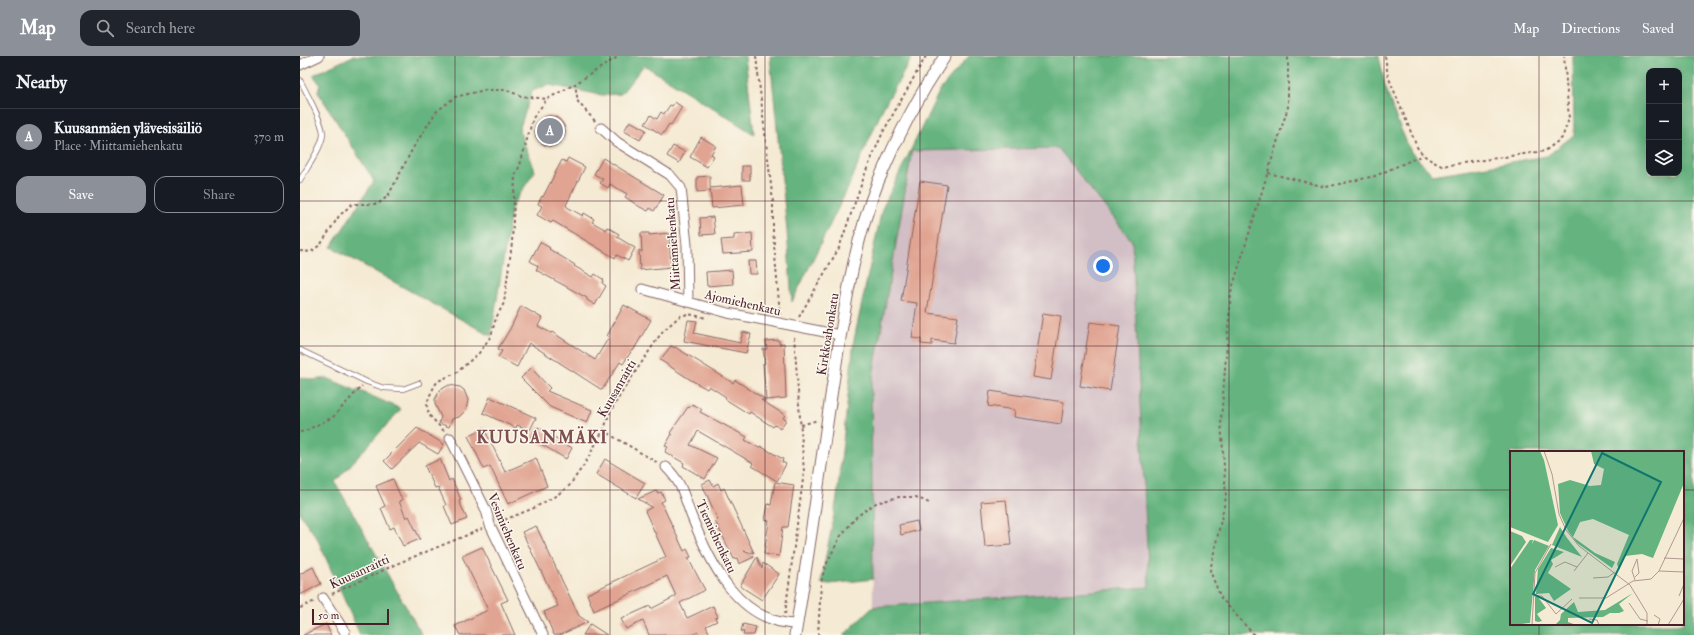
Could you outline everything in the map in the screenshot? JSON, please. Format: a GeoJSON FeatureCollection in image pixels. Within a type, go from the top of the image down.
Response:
{"type":"FeatureCollection","features":[{"type":"Feature","properties":{"kind":"street"},"geometry":{"type":"LineString","coordinates":[[300,65],[319,56]]}},
{"type":"Feature","properties":{"kind":"street","name":"Kirkkoahonkatu"},"geometry":{"type":"LineString","coordinates":[[796,629],[840,335],[852,272],[862,231],[878,182],[906,125],[945,56]]}},
{"type":"Feature","properties":{"kind":"street","name":"Miittamiehenkatu"},"geometry":{"type":"LineString","coordinates":[[601,128],[617,142],[670,175],[681,188],[687,245],[688,302]]}},
{"type":"Feature","properties":{"kind":"street","name":"Ajomiehenkatu"},"geometry":{"type":"LineString","coordinates":[[642,289],[728,313],[840,335]]}},
{"type":"Feature","properties":{"kind":"street","name":"Vesimiehenkatu"},"geometry":{"type":"LineString","coordinates":[[450,438],[486,510],[490,525],[543,635]]}},
{"type":"Feature","properties":{"kind":"street","name":"Tiemiehenkatu"},"geometry":{"type":"LineString","coordinates":[[666,468],[679,482],[702,541],[718,574],[726,584],[737,596],[758,613],[796,629]]}},
{"type":"Feature","properties":{"kind":"street"},"geometry":{"type":"LineString","coordinates":[[323,598],[345,632],[345,635]]}},
{"type":"Feature","properties":{"kind":"lane"},"geometry":{"type":"LineString","coordinates":[[300,80],[321,125],[323,135],[319,146],[300,180]]}},
{"type":"Feature","properties":{"kind":"lane"},"geometry":{"type":"LineString","coordinates":[[300,350],[367,382],[392,390],[403,390],[419,383]]}},
{"type":"Feature","properties":{"kind":"path"},"geometry":{"type":"LineString","coordinates":[[450,438],[429,415],[427,406],[429,397],[434,385],[438,381],[456,373],[479,353],[491,336],[496,318],[504,302],[512,243],[515,176],[520,165],[533,118],[547,99],[575,84],[619,56]]}},
{"type":"Feature","properties":{"kind":"path"},"geometry":{"type":"LineString","coordinates":[[756,56],[773,202],[773,232],[781,312],[779,324]]}},
{"type":"Feature","properties":{"kind":"path"},"geometry":{"type":"LineString","coordinates":[[1254,635],[1221,598],[1210,571],[1226,497],[1221,420],[1231,292],[1288,107],[1288,56]]}},
{"type":"Feature","properties":{"kind":"path"},"geometry":{"type":"LineString","coordinates":[[1386,56],[1388,76],[1415,142],[1423,155],[1442,166],[1545,151],[1562,138],[1569,119],[1564,56]]}},
{"type":"Feature","properties":{"kind":"path"},"geometry":{"type":"LineString","coordinates":[[575,84],[578,102],[601,128]]}},
{"type":"Feature","properties":{"kind":"path"},"geometry":{"type":"LineString","coordinates":[[300,252],[311,252],[322,244],[339,216],[352,204],[378,204],[388,196],[413,148],[436,112],[455,97],[485,90],[506,90],[521,96],[547,99]]}},
{"type":"Feature","properties":{"kind":"path"},"geometry":{"type":"LineString","coordinates":[[1268,173],[1326,187],[1375,176],[1423,155]]}},
{"type":"Feature","properties":{"kind":"path","name":"Kuusanraitti"},"geometry":{"type":"LineString","coordinates":[[300,608],[401,562],[534,508],[557,495],[569,486],[584,465],[604,429],[610,412],[649,349],[666,326],[680,316],[688,314],[711,319]]}},
{"type":"Feature","properties":{"kind":"path"},"geometry":{"type":"LineString","coordinates":[[787,335],[794,336]]}},
{"type":"Feature","properties":{"kind":"path"},"geometry":{"type":"LineString","coordinates":[[300,432],[333,417],[367,382]]}},
{"type":"Feature","properties":{"kind":"path"},"geometry":{"type":"LineString","coordinates":[[801,424],[828,417]]}},
{"type":"Feature","properties":{"kind":"path"},"geometry":{"type":"LineString","coordinates":[[604,429],[609,434],[666,468]]}},
{"type":"Feature","properties":{"kind":"path"},"geometry":{"type":"LineString","coordinates":[[818,635],[821,583],[825,567],[840,537],[856,517],[876,503],[898,497],[916,497],[931,504]]}},
{"type":"Feature","properties":{"kind":"shaded area"},"geometry":{"type":"Polygon","coordinates":[[[1058,148],[1132,240],[1149,587],[873,607],[871,388],[912,150],[1058,148]]]}},
{"type":"Feature","properties":{"kind":"green space"},"geometry":{"type":"Polygon","coordinates":[[[353,56],[745,56],[754,134],[644,65],[621,94],[602,95],[549,85],[532,91],[519,130],[535,171],[512,206],[491,336],[331,247],[374,181],[318,92],[320,84],[313,75],[353,56]]]}},
{"type":"Feature","properties":{"kind":"green space"},"geometry":{"type":"Polygon","coordinates":[[[770,56],[913,56],[883,108],[847,190],[792,302],[787,231],[770,56]]]}},
{"type":"Feature","properties":{"kind":"green space"},"geometry":{"type":"Polygon","coordinates":[[[969,56],[1379,56],[1385,86],[1396,118],[1411,152],[1433,175],[1547,156],[1574,135],[1573,56],[1694,56],[1694,635],[844,635],[873,607],[1149,587],[1132,241],[1058,148],[912,151],[871,388],[873,579],[830,584],[821,583],[837,498],[854,340],[882,209],[940,90],[969,56]]]}},
{"type":"Feature","properties":{"kind":"green space"},"geometry":{"type":"Polygon","coordinates":[[[300,377],[313,380],[327,378],[401,409],[335,482],[422,635],[360,635],[317,538],[300,514],[300,377]]]}},
{"type":"Feature","properties":{"kind":"building"},"geometry":{"type":"Polygon","coordinates":[[[675,102],[682,107],[671,125],[669,124],[662,135],[645,124],[651,115],[657,119],[661,112],[664,114],[670,105],[672,106],[675,102]]]}},
{"type":"Feature","properties":{"kind":"building"},"geometry":{"type":"Polygon","coordinates":[[[550,116],[561,120],[565,131],[561,142],[550,146],[539,142],[535,131],[539,120],[550,116]]]}},
{"type":"Feature","properties":{"kind":"building"},"geometry":{"type":"Polygon","coordinates":[[[630,121],[646,130],[640,140],[624,131],[630,121]]]}},
{"type":"Feature","properties":{"kind":"building"},"geometry":{"type":"Polygon","coordinates":[[[701,137],[716,146],[711,154],[714,156],[707,167],[690,157],[701,137]]]}},
{"type":"Feature","properties":{"kind":"building"},"geometry":{"type":"Polygon","coordinates":[[[673,146],[685,152],[679,163],[667,156],[673,146]]]}},
{"type":"Feature","properties":{"kind":"building"},"geometry":{"type":"Polygon","coordinates":[[[568,158],[585,167],[566,205],[567,207],[583,216],[584,213],[594,219],[592,222],[606,230],[607,227],[619,234],[617,237],[635,248],[628,261],[617,255],[615,258],[553,221],[551,223],[537,215],[542,206],[538,204],[542,196],[543,197],[562,160],[566,162],[568,158]]]}},
{"type":"Feature","properties":{"kind":"building"},"geometry":{"type":"Polygon","coordinates":[[[603,158],[664,195],[654,211],[650,208],[648,211],[640,207],[625,197],[627,194],[610,184],[608,188],[600,183],[603,179],[594,174],[603,158]]]}},
{"type":"Feature","properties":{"kind":"building"},"geometry":{"type":"Polygon","coordinates":[[[742,166],[750,166],[750,180],[742,180],[742,166]]]}},
{"type":"Feature","properties":{"kind":"building"},"geometry":{"type":"Polygon","coordinates":[[[710,176],[710,188],[742,185],[744,205],[712,208],[710,189],[710,191],[697,192],[697,177],[710,176]]]}},
{"type":"Feature","properties":{"kind":"building"},"geometry":{"type":"Polygon","coordinates":[[[920,181],[947,185],[927,313],[958,317],[954,343],[932,340],[932,345],[921,344],[921,339],[912,338],[917,303],[901,301],[920,181]]]}},
{"type":"Feature","properties":{"kind":"building"},"geometry":{"type":"Polygon","coordinates":[[[713,217],[715,234],[701,235],[700,218],[713,217]]]}},
{"type":"Feature","properties":{"kind":"building"},"geometry":{"type":"Polygon","coordinates":[[[641,233],[649,233],[649,235],[669,233],[671,267],[640,270],[639,250],[642,252],[641,233]]]}},
{"type":"Feature","properties":{"kind":"building"},"geometry":{"type":"Polygon","coordinates":[[[752,233],[753,252],[723,254],[721,240],[734,239],[734,235],[752,233]]]}},
{"type":"Feature","properties":{"kind":"building"},"geometry":{"type":"Polygon","coordinates":[[[540,242],[575,265],[574,266],[593,277],[595,274],[604,280],[602,283],[606,286],[595,305],[587,300],[587,298],[536,270],[538,266],[530,261],[540,242]]]}},
{"type":"Feature","properties":{"kind":"building"},"geometry":{"type":"Polygon","coordinates":[[[748,261],[756,261],[757,274],[749,274],[748,261]]]}},
{"type":"Feature","properties":{"kind":"building"},"geometry":{"type":"Polygon","coordinates":[[[732,270],[733,284],[707,286],[706,272],[732,270]]]}},
{"type":"Feature","properties":{"kind":"building"},"geometry":{"type":"Polygon","coordinates":[[[624,305],[651,320],[633,351],[632,350],[623,364],[620,362],[602,390],[529,343],[517,367],[498,357],[502,351],[498,349],[521,306],[542,318],[538,326],[551,333],[552,332],[595,360],[609,337],[607,336],[624,305]]]}},
{"type":"Feature","properties":{"kind":"building"},"geometry":{"type":"Polygon","coordinates":[[[1043,313],[1061,316],[1051,380],[1033,377],[1043,313]]]}},
{"type":"Feature","properties":{"kind":"building"},"geometry":{"type":"Polygon","coordinates":[[[688,320],[697,321],[694,333],[740,343],[743,332],[751,334],[746,353],[684,341],[688,320]]]}},
{"type":"Feature","properties":{"kind":"building"},"geometry":{"type":"Polygon","coordinates":[[[1090,322],[1120,326],[1110,391],[1080,386],[1090,322]]]}},
{"type":"Feature","properties":{"kind":"building"},"geometry":{"type":"Polygon","coordinates":[[[779,340],[779,344],[784,343],[786,398],[766,400],[763,349],[767,349],[766,341],[779,340]]]}},
{"type":"Feature","properties":{"kind":"building"},"geometry":{"type":"Polygon","coordinates":[[[671,346],[733,383],[735,380],[766,400],[761,400],[785,415],[783,418],[786,420],[780,429],[775,425],[773,427],[750,412],[749,414],[725,399],[726,397],[709,386],[707,389],[660,360],[671,346]]]}},
{"type":"Feature","properties":{"kind":"building"},"geometry":{"type":"Polygon","coordinates":[[[531,368],[550,388],[547,391],[592,410],[587,423],[550,407],[521,378],[531,368]]]}},
{"type":"Feature","properties":{"kind":"building"},"geometry":{"type":"Polygon","coordinates":[[[449,385],[460,387],[464,390],[468,400],[466,410],[459,417],[452,419],[449,427],[439,423],[441,417],[435,404],[435,399],[440,390],[449,385]]]}},
{"type":"Feature","properties":{"kind":"building"},"geometry":{"type":"Polygon","coordinates":[[[990,391],[1064,402],[1061,424],[1014,417],[1015,410],[988,406],[990,391]]]}},
{"type":"Feature","properties":{"kind":"building"},"geometry":{"type":"Polygon","coordinates":[[[490,397],[536,418],[530,430],[517,425],[516,428],[483,413],[490,397]]]}},
{"type":"Feature","properties":{"kind":"building"},"geometry":{"type":"Polygon","coordinates":[[[692,404],[702,409],[700,412],[747,437],[745,440],[759,448],[760,446],[783,459],[782,462],[786,464],[777,481],[752,466],[753,463],[698,431],[690,445],[717,458],[705,479],[683,466],[684,463],[665,452],[668,447],[665,446],[672,434],[670,433],[688,407],[689,408],[692,404]]]}},
{"type":"Feature","properties":{"kind":"building"},"geometry":{"type":"Polygon","coordinates":[[[538,427],[572,448],[566,459],[531,438],[538,427]]]}},
{"type":"Feature","properties":{"kind":"building"},"geometry":{"type":"Polygon","coordinates":[[[417,428],[444,444],[438,454],[419,443],[392,469],[384,461],[417,428]]]}},
{"type":"Feature","properties":{"kind":"building"},"geometry":{"type":"Polygon","coordinates":[[[484,428],[505,472],[536,458],[547,486],[508,504],[490,466],[484,469],[468,436],[484,428]]]}},
{"type":"Feature","properties":{"kind":"building"},"geometry":{"type":"Polygon","coordinates":[[[440,459],[449,481],[452,479],[467,519],[452,525],[444,506],[446,505],[438,487],[435,488],[425,466],[440,459]]]}},
{"type":"Feature","properties":{"kind":"building"},"geometry":{"type":"Polygon","coordinates":[[[605,459],[645,483],[636,498],[596,474],[605,459]]]}},
{"type":"Feature","properties":{"kind":"building"},"geometry":{"type":"Polygon","coordinates":[[[393,479],[402,500],[399,501],[406,518],[409,516],[420,539],[403,546],[394,527],[390,529],[381,508],[385,506],[376,486],[393,479]]]}},
{"type":"Feature","properties":{"kind":"building"},"geometry":{"type":"Polygon","coordinates":[[[710,480],[713,486],[718,483],[721,490],[724,488],[754,553],[744,551],[754,557],[739,564],[737,558],[734,559],[715,521],[718,520],[702,484],[710,480]]]}},
{"type":"Feature","properties":{"kind":"building"},"geometry":{"type":"Polygon","coordinates":[[[775,482],[794,485],[788,527],[783,527],[779,556],[764,554],[769,521],[765,520],[768,504],[771,505],[775,482]]]}},
{"type":"Feature","properties":{"kind":"building"},"geometry":{"type":"Polygon","coordinates":[[[656,491],[657,493],[661,492],[665,500],[661,502],[684,551],[687,549],[691,557],[688,558],[705,590],[680,603],[687,618],[713,606],[718,617],[715,618],[717,621],[706,626],[709,633],[704,635],[700,635],[698,632],[692,635],[649,635],[643,621],[626,629],[621,619],[650,606],[651,609],[676,596],[667,576],[594,611],[587,594],[666,557],[645,511],[652,507],[638,499],[656,491]]]}},
{"type":"Feature","properties":{"kind":"building"},"geometry":{"type":"Polygon","coordinates":[[[1006,500],[1011,545],[985,547],[981,502],[1006,500]]]}},
{"type":"Feature","properties":{"kind":"building"},"geometry":{"type":"Polygon","coordinates":[[[917,521],[919,530],[901,535],[899,525],[917,521]]]}},
{"type":"Feature","properties":{"kind":"building"},"geometry":{"type":"Polygon","coordinates":[[[536,526],[579,616],[588,622],[560,635],[554,635],[544,612],[558,606],[522,532],[536,526]]]}},
{"type":"Feature","properties":{"kind":"building"},"geometry":{"type":"Polygon","coordinates":[[[482,547],[508,600],[501,603],[515,635],[460,635],[455,626],[488,610],[462,556],[482,547]]]}},
{"type":"Feature","properties":{"kind":"building"},"geometry":{"type":"Polygon","coordinates":[[[757,557],[762,569],[763,563],[779,574],[762,600],[740,586],[757,557]]]}},
{"type":"Feature","properties":{"kind":"building"},"geometry":{"type":"Polygon","coordinates":[[[313,567],[321,584],[300,595],[300,574],[313,567]]]}},
{"type":"Feature","properties":{"kind":"building"},"geometry":{"type":"Polygon","coordinates":[[[326,624],[331,635],[303,635],[326,624]]]}},
{"type":"Feature","properties":{"kind":"building"},"geometry":{"type":"Polygon","coordinates":[[[590,624],[607,635],[583,635],[590,624]]]}},
{"type":"Feature","properties":{"kind":"building"},"geometry":{"type":"Polygon","coordinates":[[[743,624],[756,627],[754,635],[743,635],[744,632],[741,631],[743,624]]]}},
{"type":"Feature","properties":{"kind":"place","name":"Kuusanmäen ylävesisäiliö"},"geometry":{"type":"Point","coordinates":[550,131]}},
{"type":"Feature","properties":{"kind":"district","name":"KUUSANMÄKI"},"geometry":{"type":"Point","coordinates":[542,437]}}]}
